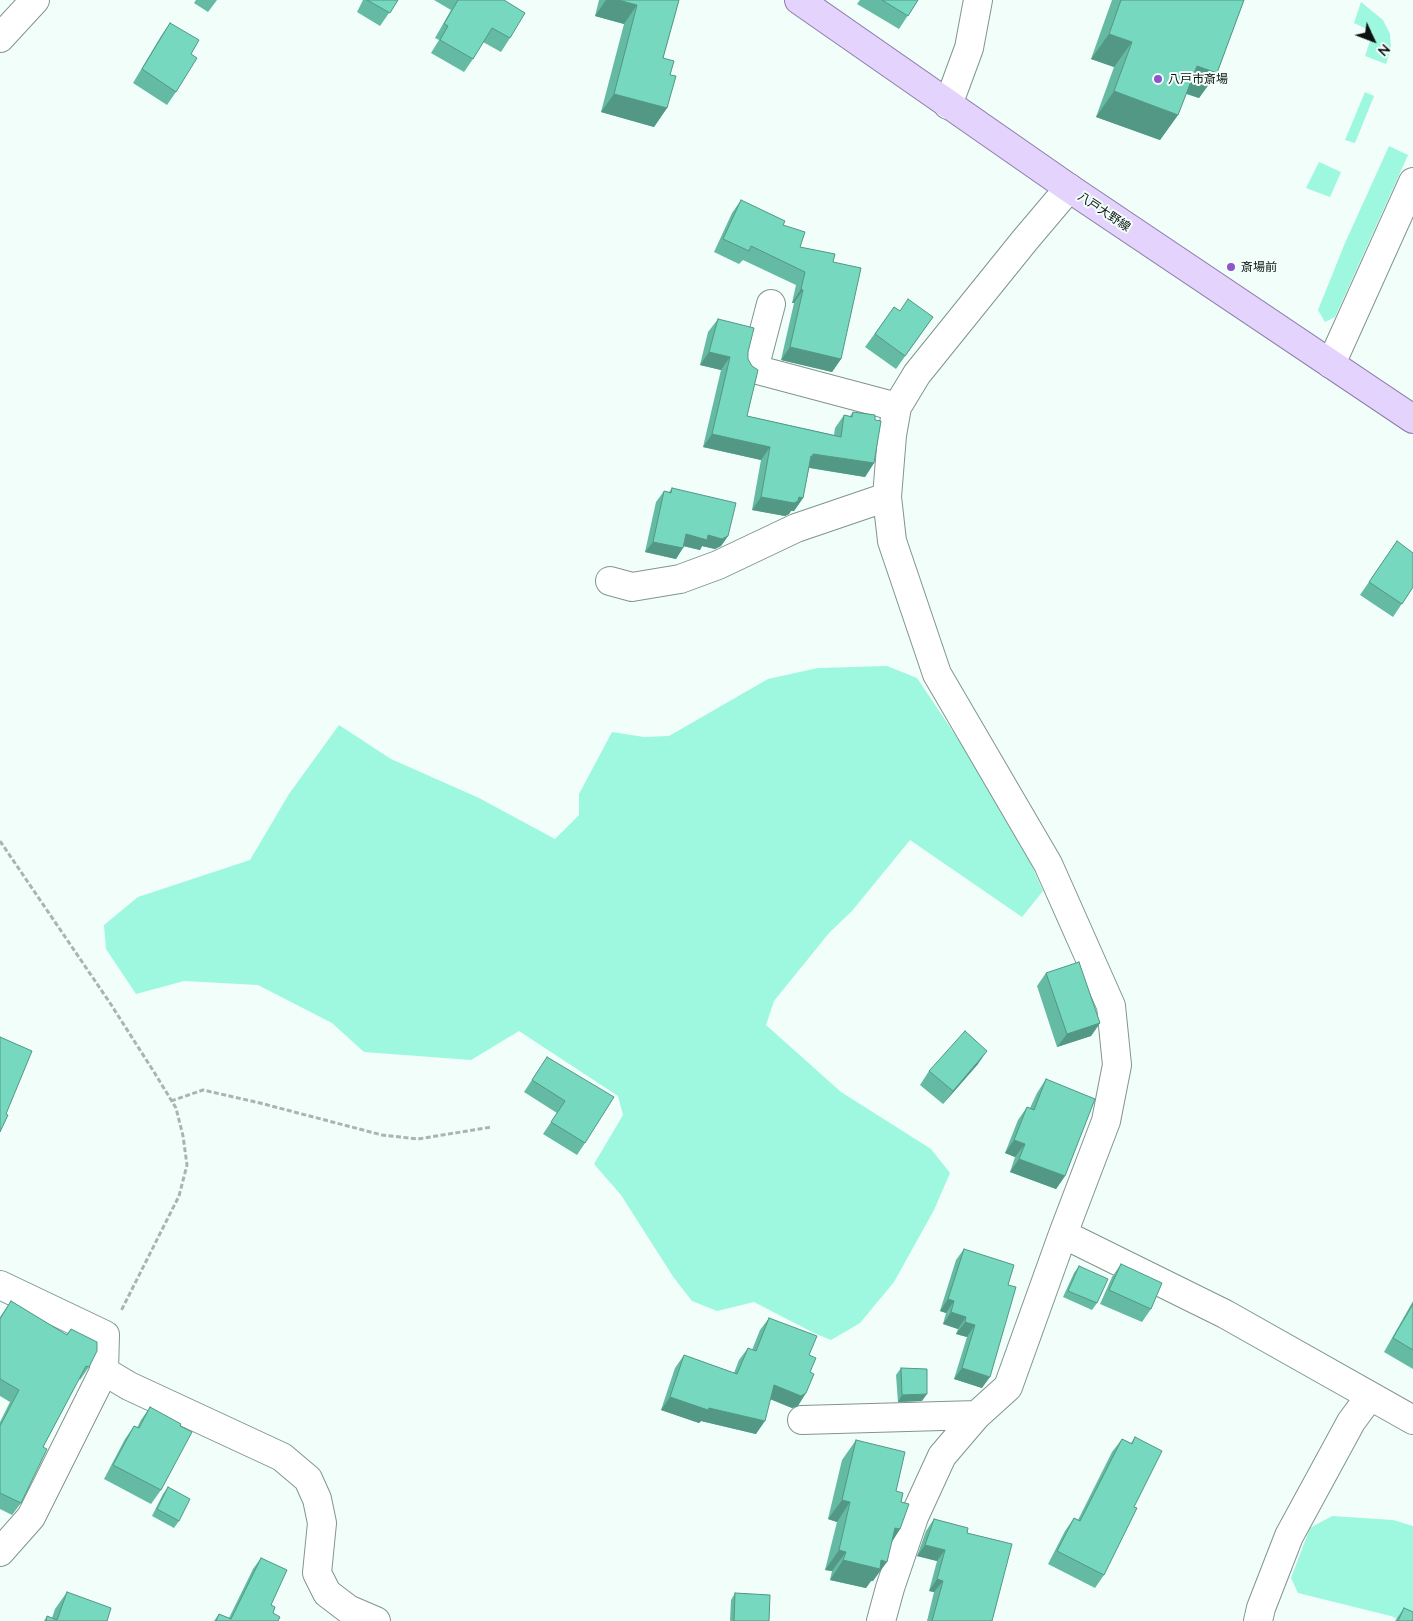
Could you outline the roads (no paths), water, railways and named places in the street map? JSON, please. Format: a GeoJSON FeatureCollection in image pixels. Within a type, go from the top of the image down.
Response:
{"type":"FeatureCollection","features":[{"type":"Feature","properties":{"kind":"main road","name":"八戸大野線"},"geometry":{"type":"LineString","coordinates":[[799,0],[1069,188],[1413,419]]}},
{"type":"Feature","properties":{"kind":"street"},"geometry":{"type":"LineString","coordinates":[[0,38],[35,0]]}},
{"type":"Feature","properties":{"kind":"street"},"geometry":{"type":"LineString","coordinates":[[948,105],[969,48],[978,0]]}},
{"type":"Feature","properties":{"kind":"street"},"geometry":{"type":"LineString","coordinates":[[1331,364],[1413,182]]}},
{"type":"Feature","properties":{"kind":"street"},"geometry":{"type":"LineString","coordinates":[[881,1621],[914,1517],[942,1456],[977,1415],[1008,1387],[1106,1122],[1117,1065],[1111,1006],[1048,864],[936,674],[892,541],[887,497],[892,435],[897,406],[923,367],[1069,188]]}},
{"type":"Feature","properties":{"kind":"street"},"geometry":{"type":"LineString","coordinates":[[770,304],[754,369],[897,406]]}},
{"type":"Feature","properties":{"kind":"street"},"geometry":{"type":"LineString","coordinates":[[610,581],[632,587],[680,579],[718,565],[796,528],[887,497]]}},
{"type":"Feature","properties":{"kind":"street"},"geometry":{"type":"LineString","coordinates":[[1063,1234],[1225,1314],[1413,1420]]}},
{"type":"Feature","properties":{"kind":"street"},"geometry":{"type":"LineString","coordinates":[[0,1285],[105,1335],[104,1371],[30,1518],[0,1552]]}},
{"type":"Feature","properties":{"kind":"street"},"geometry":{"type":"LineString","coordinates":[[104,1371],[129,1386],[282,1457],[308,1479],[316,1499],[322,1523],[317,1573],[327,1593],[348,1609],[376,1621]]}},
{"type":"Feature","properties":{"kind":"street"},"geometry":{"type":"LineString","coordinates":[[1258,1621],[1261,1608],[1289,1536],[1351,1422],[1370,1396]]}},
{"type":"Feature","properties":{"kind":"street"},"geometry":{"type":"LineString","coordinates":[[802,1420],[977,1415]]}},
{"type":"Feature","properties":{"kind":"place","name":"八戸市斎場"},"geometry":{"type":"Point","coordinates":[1158,79]}},
{"type":"Feature","properties":{"kind":"place","name":"斎場前"},"geometry":{"type":"Point","coordinates":[1231,267]}}]}
